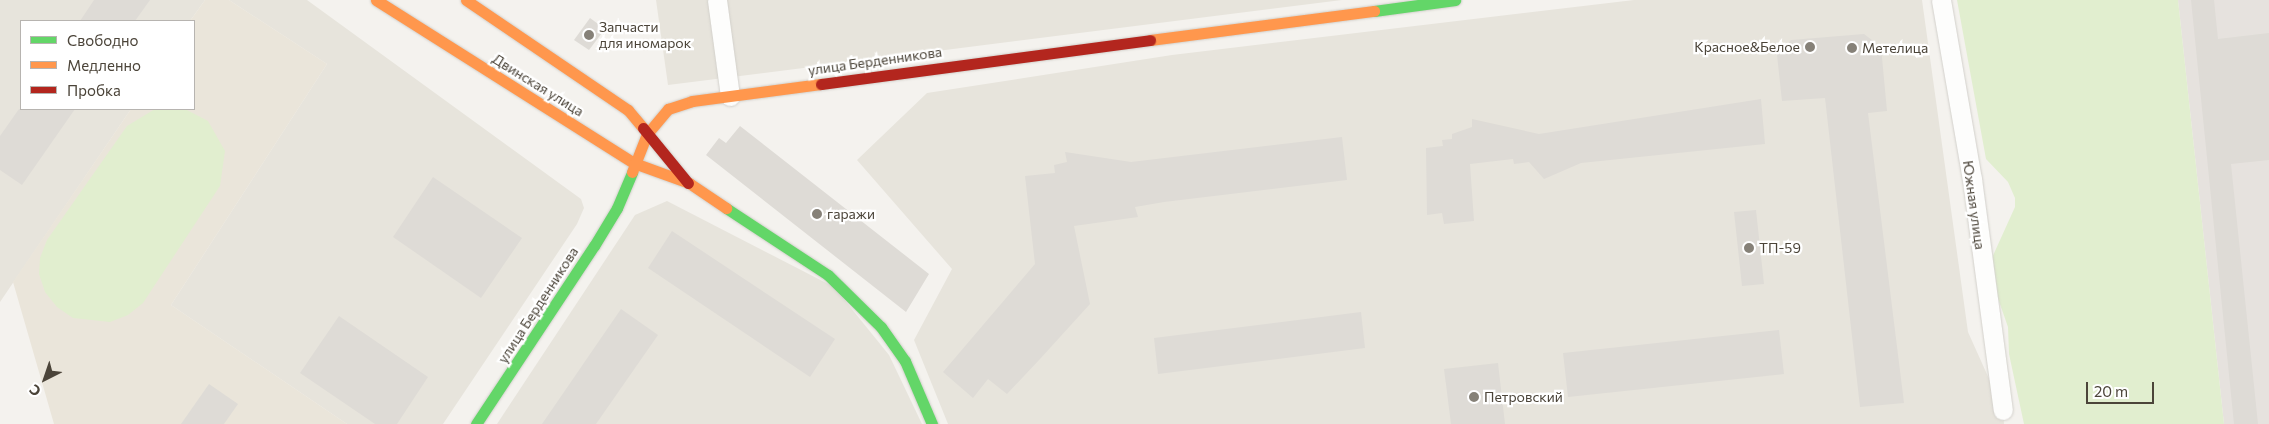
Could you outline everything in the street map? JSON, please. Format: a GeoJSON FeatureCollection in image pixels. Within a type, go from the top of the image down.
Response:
{"type":"FeatureCollection","features":[{"type":"Feature","properties":{"kind":"street","name":"Двинская улица"},"geometry":{"type":"LineString","coordinates":[[376,0],[634,163],[689,183],[828,275],[858,303],[905,361],[932,424]]}},
{"type":"Feature","properties":{"kind":"street","name":"Двинская улица"},"geometry":{"type":"LineString","coordinates":[[466,0],[628,110],[689,183]]}},
{"type":"Feature","properties":{"kind":"street"},"geometry":{"type":"LineString","coordinates":[[717,0],[730,96]]}},
{"type":"Feature","properties":{"kind":"street","name":"улица Берденникова"},"geometry":{"type":"LineString","coordinates":[[476,424],[594,246],[617,208],[647,134],[668,109],[692,101],[1455,0]]}},
{"type":"Feature","properties":{"kind":"street","name":"Южная улица"},"geometry":{"type":"LineString","coordinates":[[1941,0],[1972,179],[2003,410]]}},
{"type":"Feature","properties":{"kind":"shaded area"},"geometry":{"type":"Polygon","coordinates":[[[0,0],[205,0],[191,20],[20,20],[20,110],[130,110],[0,302],[0,0]]]}},
{"type":"Feature","properties":{"kind":"shaded area"},"geometry":{"type":"Polygon","coordinates":[[[205,0],[229,0],[327,64],[171,305],[347,424],[54,424],[13,282],[130,110],[195,110],[195,20],[191,20],[205,0]]]}},
{"type":"Feature","properties":{"kind":"shaded area"},"geometry":{"type":"Polygon","coordinates":[[[229,0],[307,0],[581,199],[584,208],[577,224],[443,424],[347,424],[171,305],[327,64],[229,0]]]}},
{"type":"Feature","properties":{"kind":"shaded area"},"geometry":{"type":"Polygon","coordinates":[[[656,0],[1342,0],[668,85],[656,0]]]}},
{"type":"Feature","properties":{"kind":"shaded area"},"geometry":{"type":"Polygon","coordinates":[[[1634,0],[1922,0],[1968,332],[2003,410],[2004,424],[948,424],[914,340],[952,269],[857,160],[927,93],[1172,55],[1634,0]]]}},
{"type":"Feature","properties":{"kind":"shaded area"},"geometry":{"type":"Polygon","coordinates":[[[2178,0],[2269,0],[2269,424],[2224,424],[2178,0]]]}},
{"type":"Feature","properties":{"kind":"shaded area"},"geometry":{"type":"Polygon","coordinates":[[[667,201],[834,287],[889,355],[922,424],[497,424],[635,215],[667,201]]]}},
{"type":"Feature","properties":{"kind":"green space"},"geometry":{"type":"Polygon","coordinates":[[[1957,0],[2178,0],[2224,424],[2024,424],[2009,354],[2008,327],[1994,287],[1991,260],[2015,207],[2015,198],[2008,182],[1986,159],[1957,0]]]}},
{"type":"Feature","properties":{"kind":"green space"},"geometry":{"type":"Polygon","coordinates":[[[153,110],[187,110],[208,121],[225,151],[220,186],[143,303],[128,315],[110,322],[73,318],[57,307],[45,292],[39,274],[40,258],[47,240],[127,126],[153,110]]]}},
{"type":"Feature","properties":{"kind":"building"},"geometry":{"type":"Polygon","coordinates":[[[94,0],[150,0],[136,20],[81,20],[94,0]]]}},
{"type":"Feature","properties":{"kind":"building"},"geometry":{"type":"Polygon","coordinates":[[[2191,0],[2214,0],[2218,39],[2269,33],[2269,160],[2231,164],[2258,424],[2234,424],[2191,0]]]}},
{"type":"Feature","properties":{"kind":"building","name":"Запчасти для иномарок"},"geometry":{"type":"Polygon","coordinates":[[[590,18],[605,29],[589,50],[574,40],[590,18]]]}},
{"type":"Feature","properties":{"kind":"building"},"geometry":{"type":"Polygon","coordinates":[[[1864,34],[1881,47],[1887,111],[1868,113],[1904,403],[1860,407],[1825,98],[1782,101],[1777,55],[1791,40],[1864,34]]]}},
{"type":"Feature","properties":{"kind":"building"},"geometry":{"type":"Polygon","coordinates":[[[1761,99],[1765,144],[1581,163],[1544,179],[1529,162],[1514,164],[1513,159],[1470,164],[1474,221],[1444,224],[1442,213],[1427,215],[1426,148],[1443,146],[1442,140],[1452,139],[1452,134],[1472,127],[1472,119],[1539,134],[1761,99]]]}},
{"type":"Feature","properties":{"kind":"building"},"geometry":{"type":"Polygon","coordinates":[[[19,109],[74,110],[22,185],[0,170],[0,136],[19,109]]]}},
{"type":"Feature","properties":{"kind":"building","name":"гаражи"},"geometry":{"type":"Polygon","coordinates":[[[740,126],[929,274],[906,312],[706,155],[719,138],[726,143],[740,126]]]}},
{"type":"Feature","properties":{"kind":"building"},"geometry":{"type":"Polygon","coordinates":[[[1342,137],[1347,180],[1164,202],[1135,207],[1138,217],[1074,226],[1090,304],[1007,394],[988,379],[973,398],[943,372],[1035,264],[1025,176],[1055,173],[1054,165],[1067,162],[1065,152],[1131,162],[1342,137]]]}},
{"type":"Feature","properties":{"kind":"building"},"geometry":{"type":"Polygon","coordinates":[[[433,177],[522,238],[481,298],[393,237],[433,177]]]}},
{"type":"Feature","properties":{"kind":"building","name":"ТП-59"},"geometry":{"type":"Polygon","coordinates":[[[1756,210],[1764,284],[1742,286],[1734,212],[1756,210]]]}},
{"type":"Feature","properties":{"kind":"building"},"geometry":{"type":"Polygon","coordinates":[[[672,231],[835,339],[810,377],[648,268],[672,231]]]}},
{"type":"Feature","properties":{"kind":"building"},"geometry":{"type":"Polygon","coordinates":[[[621,309],[658,335],[596,424],[542,424],[621,309]]]}},
{"type":"Feature","properties":{"kind":"building"},"geometry":{"type":"Polygon","coordinates":[[[1361,312],[1365,348],[1158,374],[1154,338],[1361,312]]]}},
{"type":"Feature","properties":{"kind":"building"},"geometry":{"type":"Polygon","coordinates":[[[339,316],[428,377],[397,424],[375,424],[300,373],[339,316]]]}},
{"type":"Feature","properties":{"kind":"building"},"geometry":{"type":"Polygon","coordinates":[[[1779,330],[1784,374],[1568,397],[1563,353],[1779,330]]]}},
{"type":"Feature","properties":{"kind":"building","name":"Петровский"},"geometry":{"type":"Polygon","coordinates":[[[1498,363],[1505,424],[1451,424],[1444,369],[1498,363]]]}},
{"type":"Feature","properties":{"kind":"building"},"geometry":{"type":"Polygon","coordinates":[[[209,384],[238,404],[224,424],[181,424],[209,384]]]}},
{"type":"Feature","properties":{"kind":"traffic: fast"},"geometry":{"type":"LineString","coordinates":[[1374,11],[1455,0]]}},
{"type":"Feature","properties":{"kind":"traffic: fast"},"geometry":{"type":"LineString","coordinates":[[476,424],[594,246],[617,208],[632,172]]}},
{"type":"Feature","properties":{"kind":"traffic: fast"},"geometry":{"type":"LineString","coordinates":[[726,208],[828,275],[881,327],[905,361],[932,424]]}},
{"type":"Feature","properties":{"kind":"traffic: slow"},"geometry":{"type":"LineString","coordinates":[[376,0],[634,163],[689,183],[726,208]]}},
{"type":"Feature","properties":{"kind":"traffic: slow"},"geometry":{"type":"LineString","coordinates":[[466,0],[628,110],[643,128]]}},
{"type":"Feature","properties":{"kind":"traffic: slow"},"geometry":{"type":"LineString","coordinates":[[1150,40],[1374,11]]}},
{"type":"Feature","properties":{"kind":"traffic: slow"},"geometry":{"type":"LineString","coordinates":[[632,172],[647,134],[668,109],[692,101],[821,84]]}},
{"type":"Feature","properties":{"kind":"traffic: jam"},"geometry":{"type":"LineString","coordinates":[[821,84],[1150,40]]}},
{"type":"Feature","properties":{"kind":"traffic: jam"},"geometry":{"type":"LineString","coordinates":[[643,128],[688,183]]}},
{"type":"Feature","properties":{"kind":"place","name":"Запчасти для иномарок"},"geometry":{"type":"Point","coordinates":[589,35]}},
{"type":"Feature","properties":{"kind":"place","name":"Красное&Белое"},"geometry":{"type":"Point","coordinates":[1810,47]}},
{"type":"Feature","properties":{"kind":"place","name":"Метелица"},"geometry":{"type":"Point","coordinates":[1852,48]}},
{"type":"Feature","properties":{"kind":"place","name":"гаражи"},"geometry":{"type":"Point","coordinates":[817,214]}},
{"type":"Feature","properties":{"kind":"place","name":"ТП-59"},"geometry":{"type":"Point","coordinates":[1749,248]}},
{"type":"Feature","properties":{"kind":"place","name":"Петровский"},"geometry":{"type":"Point","coordinates":[1474,397]}}]}
